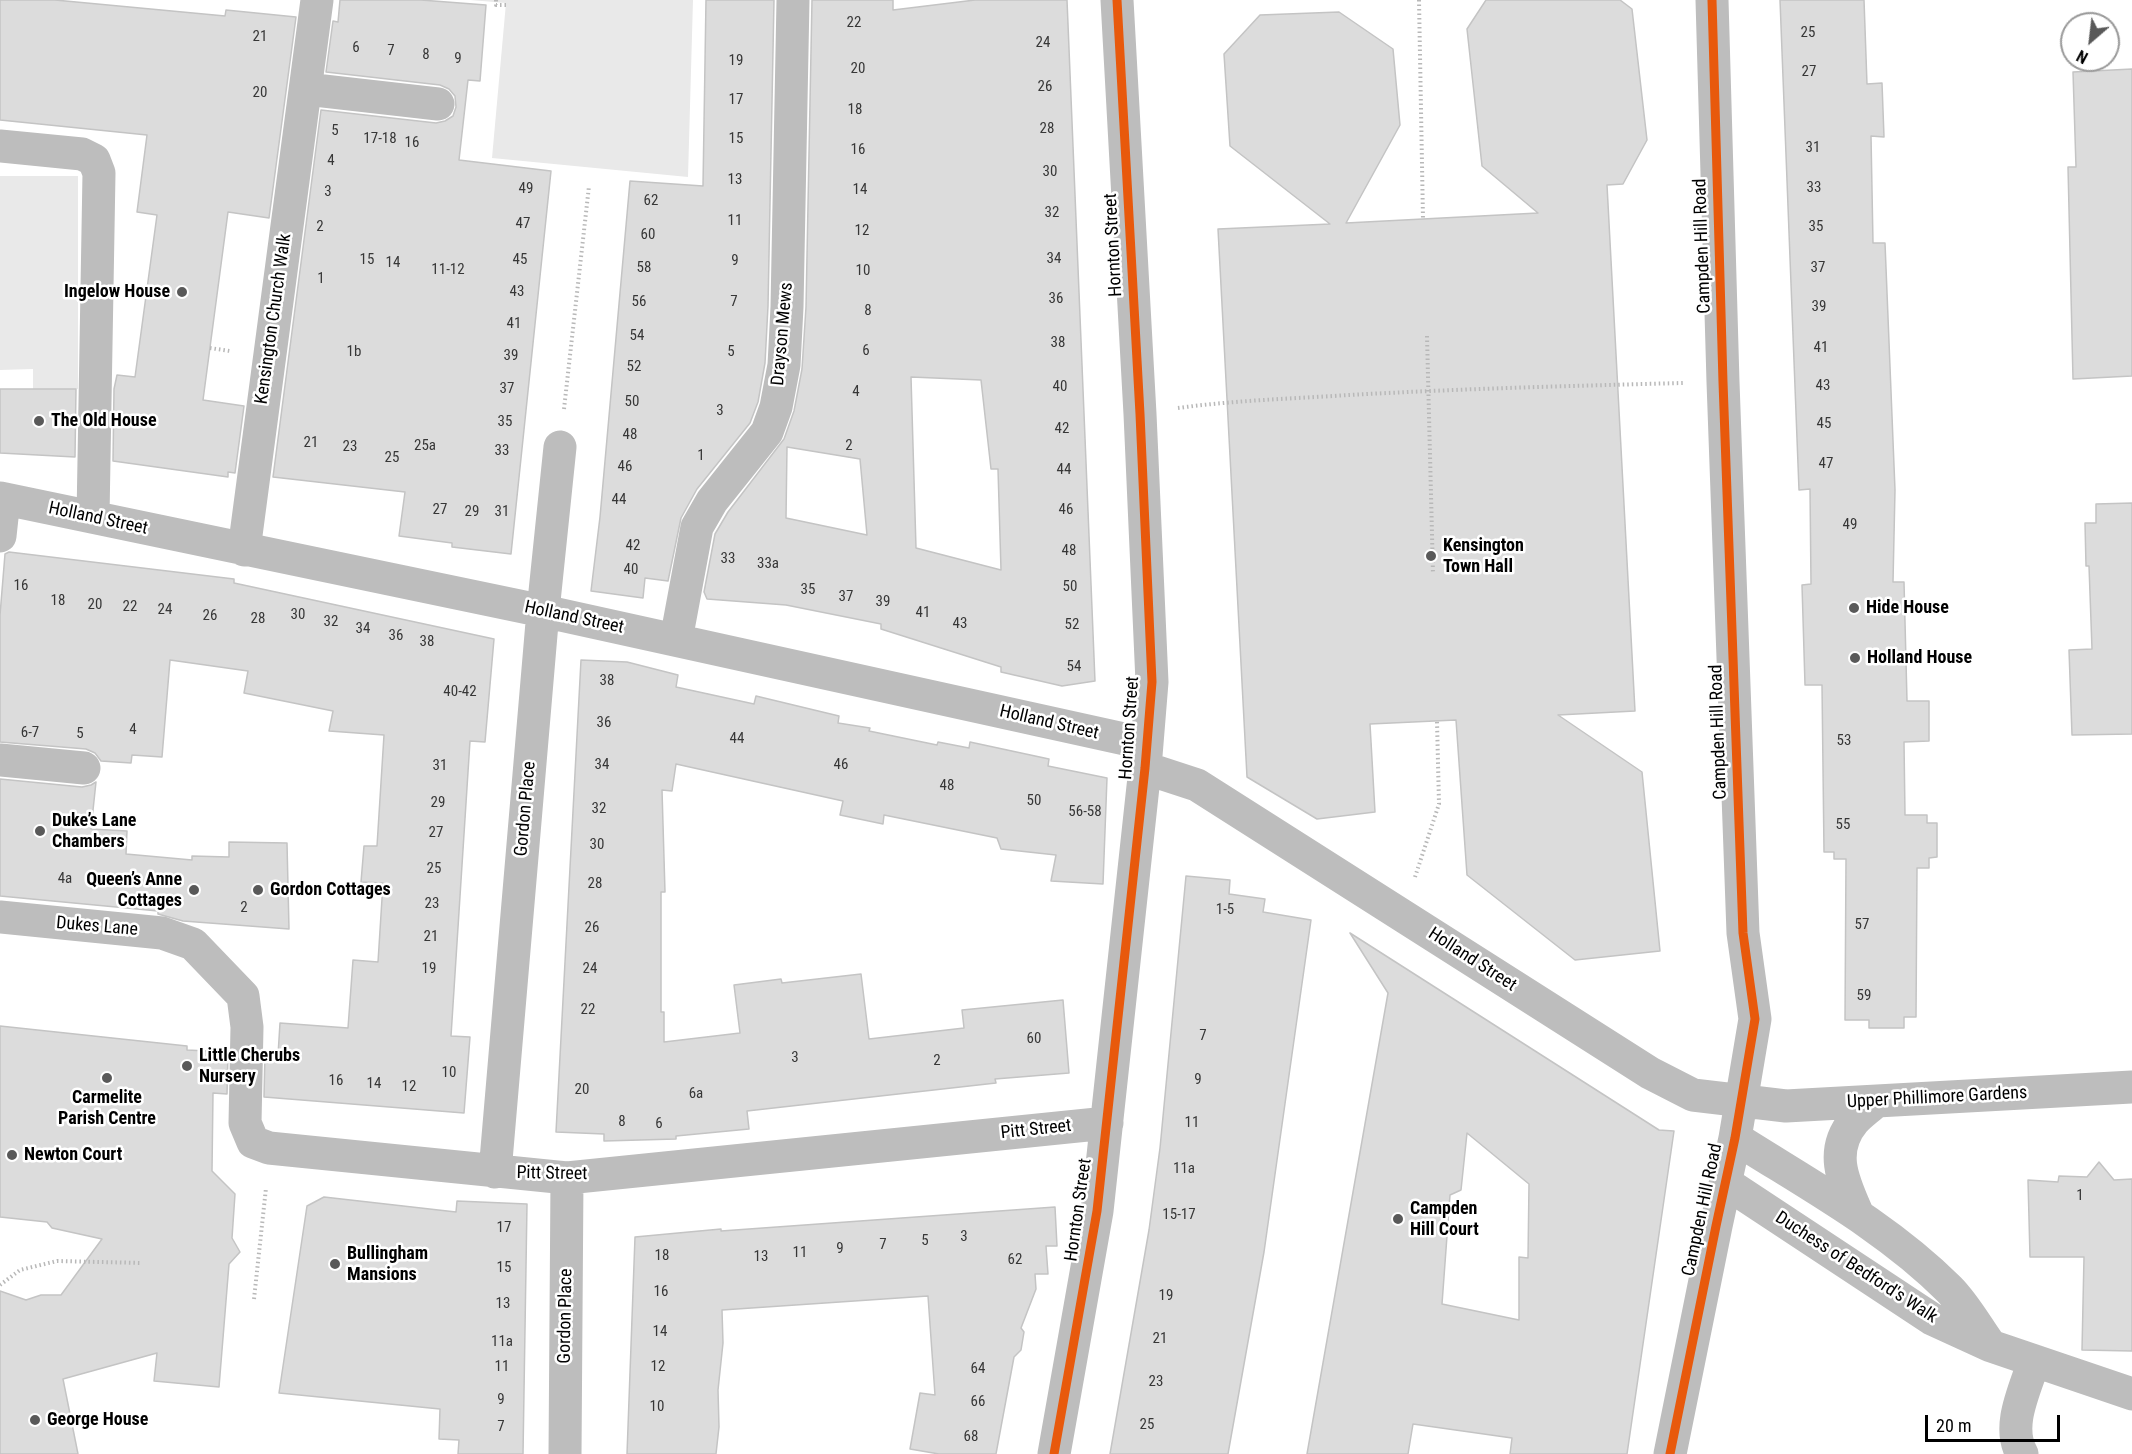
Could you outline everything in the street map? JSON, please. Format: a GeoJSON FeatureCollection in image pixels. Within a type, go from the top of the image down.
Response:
{"type":"FeatureCollection","features":[{"type":"Feature","properties":{"kind":"street","name":"Kensington Church Walk"},"geometry":{"type":"LineString","coordinates":[[244,550],[318,0]]}},
{"type":"Feature","properties":{"kind":"street","name":"Drayson Mews"},"geometry":{"type":"LineString","coordinates":[[676,640],[697,526],[712,501],[767,432],[777,407],[784,365],[787,307],[793,0]]}},
{"type":"Feature","properties":{"kind":"street","name":"Hornton Street"},"geometry":{"type":"LineString","coordinates":[[1054,1454],[1097,1212],[1146,756],[1151,670],[1140,414],[1117,0]]}},
{"type":"Feature","properties":{"kind":"street","name":"Campden Hill Road"},"geometry":{"type":"LineString","coordinates":[[1670,1454],[1736,1138],[1755,1019],[1743,933],[1712,0]]}},
{"type":"Feature","properties":{"kind":"street"},"geometry":{"type":"LineString","coordinates":[[306,88],[438,104]]}},
{"type":"Feature","properties":{"kind":"street"},"geometry":{"type":"LineString","coordinates":[[0,146],[82,154],[94,160],[99,173],[93,517]]}},
{"type":"Feature","properties":{"kind":"street","name":"Gordon Place"},"geometry":{"type":"LineString","coordinates":[[495,1172],[543,611],[560,447]]}},
{"type":"Feature","properties":{"kind":"street"},"geometry":{"type":"LineString","coordinates":[[0,536],[2,499]]}},
{"type":"Feature","properties":{"kind":"street","name":"Holland Street"},"geometry":{"type":"LineString","coordinates":[[2,499],[676,640],[1146,756],[1197,785],[1650,1073],[1693,1095],[1742,1102]]}},
{"type":"Feature","properties":{"kind":"street"},"geometry":{"type":"LineString","coordinates":[[0,760],[84,768]]}},
{"type":"Feature","properties":{"kind":"street","name":"Dukes Lane"},"geometry":{"type":"LineString","coordinates":[[0,917],[162,933],[193,944],[243,996],[248,1027],[245,1123],[253,1142],[269,1148]]}},
{"type":"Feature","properties":{"kind":"street","name":"Upper Phillimore Gardens"},"geometry":{"type":"LineString","coordinates":[[1742,1102],[1786,1106],[2132,1087]]}},
{"type":"Feature","properties":{"kind":"street"},"geometry":{"type":"LineString","coordinates":[[1858,1215],[1840,1172],[1842,1142],[1854,1121],[1875,1102]]}},
{"type":"Feature","properties":{"kind":"street","name":"Pitt Street"},"geometry":{"type":"LineString","coordinates":[[269,1148],[567,1178],[1107,1123]]}},
{"type":"Feature","properties":{"kind":"street","name":"Duchess of Bedford's Walk"},"geometry":{"type":"LineString","coordinates":[[1736,1138],[1858,1215],[1895,1242],[1950,1290],[1991,1346]]}},
{"type":"Feature","properties":{"kind":"street","name":"Gordon Place"},"geometry":{"type":"LineString","coordinates":[[565,1454],[567,1178]]}},
{"type":"Feature","properties":{"kind":"street","name":"Duchess of Bedford's Walk"},"geometry":{"type":"LineString","coordinates":[[1726,1183],[1932,1319],[1991,1346],[2132,1394]]}},
{"type":"Feature","properties":{"kind":"street"},"geometry":{"type":"LineString","coordinates":[[2022,1454],[2016,1443],[2016,1421],[2034,1361]]}},
{"type":"Feature","properties":{"kind":"path"},"geometry":{"type":"LineString","coordinates":[[496,0],[496,5],[506,6]]}},
{"type":"Feature","properties":{"kind":"path"},"geometry":{"type":"LineString","coordinates":[[1419,0],[1423,219]]}},
{"type":"Feature","properties":{"kind":"path"},"geometry":{"type":"LineString","coordinates":[[560,447],[589,186]]}},
{"type":"Feature","properties":{"kind":"path"},"geometry":{"type":"LineString","coordinates":[[1427,336],[1433,574]]}},
{"type":"Feature","properties":{"kind":"path"},"geometry":{"type":"LineString","coordinates":[[1168,410],[1226,401],[1429,389],[1513,389],[1693,383]]}},
{"type":"Feature","properties":{"kind":"path"},"geometry":{"type":"LineString","coordinates":[[1402,915],[1439,804],[1437,721]]}},
{"type":"Feature","properties":{"kind":"path"},"geometry":{"type":"LineString","coordinates":[[254,1299],[269,1148]]}},
{"type":"Feature","properties":{"kind":"path"},"geometry":{"type":"LineString","coordinates":[[0,1285],[20,1270],[57,1261],[142,1263]]}},
{"type":"Feature","properties":{"kind":"shaded area"},"geometry":{"type":"Polygon","coordinates":[[[470,0],[693,0],[688,177],[492,158],[506,3],[470,0]]]}},
{"type":"Feature","properties":{"kind":"shaded area"},"geometry":{"type":"Polygon","coordinates":[[[0,176],[78,176],[78,389],[33,389],[33,369],[0,370],[0,176]]]}},
{"type":"Feature","properties":{"kind":"building"},"geometry":{"type":"Polygon","coordinates":[[[0,0],[55,0],[225,16],[226,10],[296,17],[269,218],[228,212],[203,400],[244,406],[235,473],[228,472],[228,477],[113,461],[114,389],[117,375],[135,377],[157,215],[137,212],[147,135],[0,120],[0,0]]]}},
{"type":"Feature","properties":{"kind":"building"},"geometry":{"type":"Polygon","coordinates":[[[340,0],[421,0],[486,5],[480,81],[468,80],[459,160],[551,171],[511,554],[452,547],[452,543],[399,536],[405,492],[273,477],[321,110],[436,123],[453,116],[456,107],[455,96],[449,89],[440,85],[326,72],[333,21],[338,22],[340,0]]]}},
{"type":"Feature","properties":{"kind":"building"},"geometry":{"type":"Polygon","coordinates":[[[706,0],[774,0],[768,306],[765,363],[758,402],[750,423],[697,489],[681,518],[668,581],[645,578],[643,598],[591,591],[600,517],[630,181],[703,186],[706,0]]]}},
{"type":"Feature","properties":{"kind":"building"},"geometry":{"type":"Polygon","coordinates":[[[812,0],[893,0],[893,10],[975,0],[1067,0],[1095,681],[1062,686],[1001,672],[1001,667],[881,629],[881,624],[786,605],[707,599],[704,592],[715,534],[728,512],[784,439],[794,411],[802,369],[806,307],[812,0]],[[911,377],[916,548],[1001,570],[998,469],[991,469],[981,380],[911,377]],[[787,447],[786,518],[867,535],[860,459],[787,447]]]}},
{"type":"Feature","properties":{"kind":"building","name":"Kensington Town Hall"},"geometry":{"type":"Polygon","coordinates":[[[1486,0],[1620,0],[1632,9],[1647,140],[1623,184],[1607,185],[1635,711],[1558,715],[1642,772],[1660,951],[1575,960],[1467,875],[1456,720],[1370,724],[1375,812],[1317,819],[1247,777],[1218,229],[1330,224],[1230,146],[1224,54],[1260,15],[1339,12],[1393,49],[1400,125],[1346,223],[1538,213],[1482,166],[1467,29],[1486,0]]]}},
{"type":"Feature","properties":{"kind":"building"},"geometry":{"type":"Polygon","coordinates":[[[1780,0],[1864,0],[1867,84],[1882,83],[1884,137],[1871,136],[1873,243],[1885,243],[1895,490],[1893,582],[1904,582],[1907,701],[1929,701],[1929,741],[1904,742],[1905,815],[1927,815],[1927,823],[1937,823],[1937,857],[1929,858],[1929,868],[1917,868],[1916,1017],[1904,1017],[1904,1028],[1869,1028],[1869,1020],[1845,1020],[1846,859],[1834,859],[1834,852],[1824,852],[1822,685],[1805,685],[1802,585],[1811,584],[1810,489],[1799,490],[1780,0]]]}},
{"type":"Feature","properties":{"kind":"building"},"geometry":{"type":"Polygon","coordinates":[[[2132,69],[2132,376],[2073,379],[2068,167],[2076,167],[2073,72],[2120,72],[2120,70],[2132,69]]]}},
{"type":"Feature","properties":{"kind":"building","name":"The Old House"},"geometry":{"type":"Polygon","coordinates":[[[0,389],[76,389],[75,457],[0,453],[0,389]]]}},
{"type":"Feature","properties":{"kind":"building"},"geometry":{"type":"Polygon","coordinates":[[[2132,503],[2132,734],[2072,735],[2069,650],[2092,649],[2085,523],[2096,523],[2096,504],[2132,503]]]}},
{"type":"Feature","properties":{"kind":"building"},"geometry":{"type":"Polygon","coordinates":[[[9,552],[234,579],[234,583],[494,639],[485,742],[470,741],[451,1036],[470,1037],[464,1113],[264,1097],[265,1054],[278,1055],[280,1023],[348,1028],[353,960],[378,962],[383,883],[361,882],[364,846],[377,846],[384,735],[329,731],[333,711],[244,693],[248,671],[170,660],[162,757],[132,755],[131,763],[101,761],[95,753],[86,749],[0,742],[0,615],[5,554],[9,552]]]}},
{"type":"Feature","properties":{"kind":"building"},"geometry":{"type":"Polygon","coordinates":[[[581,660],[627,662],[678,675],[676,687],[754,704],[756,696],[839,716],[838,723],[870,728],[869,731],[937,745],[938,742],[969,748],[970,742],[1049,759],[1048,766],[1107,778],[1103,884],[1051,881],[1056,855],[1001,849],[997,838],[884,815],[883,824],[840,815],[843,801],[676,764],[672,791],[662,790],[665,892],[661,892],[661,1012],[664,1012],[664,1042],[740,1033],[734,985],[781,979],[782,983],[861,974],[869,1039],[964,1028],[962,1010],[1063,1000],[1069,1073],[995,1079],[996,1083],[747,1111],[749,1129],[676,1136],[676,1139],[604,1141],[604,1134],[556,1132],[581,660]]]}},
{"type":"Feature","properties":{"kind":"building"},"geometry":{"type":"Polygon","coordinates":[[[0,779],[82,787],[96,782],[91,829],[127,831],[126,854],[192,860],[192,856],[229,857],[229,842],[287,843],[289,929],[183,921],[158,914],[158,911],[0,896],[0,779]]]}},
{"type":"Feature","properties":{"kind":"building"},"geometry":{"type":"Polygon","coordinates":[[[1186,876],[1230,880],[1229,894],[1265,899],[1263,912],[1311,920],[1264,1252],[1228,1454],[1110,1454],[1149,1230],[1160,1148],[1186,876]]]}},
{"type":"Feature","properties":{"kind":"building","name":"Campden Hill Court"},"geometry":{"type":"Polygon","coordinates":[[[1350,933],[1659,1130],[1674,1131],[1627,1454],[1510,1454],[1512,1438],[1413,1424],[1408,1454],[1307,1454],[1388,993],[1350,933]],[[1467,1133],[1461,1190],[1450,1195],[1442,1304],[1519,1320],[1519,1257],[1528,1258],[1529,1184],[1467,1133]]]}},
{"type":"Feature","properties":{"kind":"building"},"geometry":{"type":"Polygon","coordinates":[[[0,1026],[187,1046],[187,1050],[228,1052],[227,1094],[213,1093],[212,1171],[235,1194],[232,1238],[240,1252],[229,1264],[219,1387],[154,1381],[157,1353],[63,1379],[78,1454],[0,1454],[0,1291],[26,1300],[41,1295],[61,1295],[102,1239],[52,1228],[47,1222],[0,1217],[0,1026]]]}},
{"type":"Feature","properties":{"kind":"building"},"geometry":{"type":"Polygon","coordinates":[[[2099,1162],[2114,1180],[2132,1179],[2132,1351],[2082,1350],[2084,1257],[2030,1257],[2028,1180],[2058,1182],[2059,1176],[2087,1177],[2099,1162]]]}},
{"type":"Feature","properties":{"kind":"building"},"geometry":{"type":"Polygon","coordinates":[[[324,1197],[456,1212],[457,1201],[527,1204],[523,1454],[458,1454],[459,1440],[439,1439],[440,1409],[279,1393],[307,1206],[324,1197]]]}},
{"type":"Feature","properties":{"kind":"building"},"geometry":{"type":"Polygon","coordinates":[[[1055,1207],[1057,1246],[1046,1246],[1048,1274],[1035,1274],[1036,1289],[1021,1328],[1024,1332],[1021,1350],[1014,1357],[996,1454],[939,1454],[910,1449],[920,1393],[935,1395],[928,1296],[722,1310],[723,1343],[718,1390],[719,1427],[716,1454],[627,1454],[635,1237],[721,1229],[721,1231],[1055,1207]]]}},
{"type":"Feature","properties":{"kind":"cycle path"},"geometry":{"type":"LineString","coordinates":[[1054,1454],[1097,1211],[1145,768],[1152,682],[1117,0]]}},
{"type":"Feature","properties":{"kind":"cycle path"},"geometry":{"type":"LineString","coordinates":[[1670,1454],[1735,1138],[1755,1019],[1743,933],[1712,0]]}},
{"type":"Feature","properties":{"kind":"place","name":"Ingelow House"},"geometry":{"type":"Point","coordinates":[182,292]}},
{"type":"Feature","properties":{"kind":"place","name":"The Old House"},"geometry":{"type":"Point","coordinates":[39,421]}},
{"type":"Feature","properties":{"kind":"place","name":"Kensington Town Hall"},"geometry":{"type":"Point","coordinates":[1431,556]}},
{"type":"Feature","properties":{"kind":"place","name":"Hide House"},"geometry":{"type":"Point","coordinates":[1854,608]}},
{"type":"Feature","properties":{"kind":"place","name":"Holland House"},"geometry":{"type":"Point","coordinates":[1855,658]}},
{"type":"Feature","properties":{"kind":"place","name":"Duke’s Lane Chambers"},"geometry":{"type":"Point","coordinates":[40,831]}},
{"type":"Feature","properties":{"kind":"place","name":"Queen’s Anne Cottages"},"geometry":{"type":"Point","coordinates":[194,890]}},
{"type":"Feature","properties":{"kind":"place","name":"Gordon Cottages"},"geometry":{"type":"Point","coordinates":[258,890]}},
{"type":"Feature","properties":{"kind":"place","name":"Little Cherubs Nursery"},"geometry":{"type":"Point","coordinates":[187,1066]}},
{"type":"Feature","properties":{"kind":"place","name":"Carmelite Parish Centre"},"geometry":{"type":"Point","coordinates":[107,1078]}},
{"type":"Feature","properties":{"kind":"place","name":"Newton Court"},"geometry":{"type":"Point","coordinates":[12,1155]}},
{"type":"Feature","properties":{"kind":"place","name":"Campden Hill Court"},"geometry":{"type":"Point","coordinates":[1398,1219]}},
{"type":"Feature","properties":{"kind":"place","name":"Bullingham Mansions"},"geometry":{"type":"Point","coordinates":[335,1264]}},
{"type":"Feature","properties":{"kind":"place","name":"George House"},"geometry":{"type":"Point","coordinates":[35,1420]}}]}
